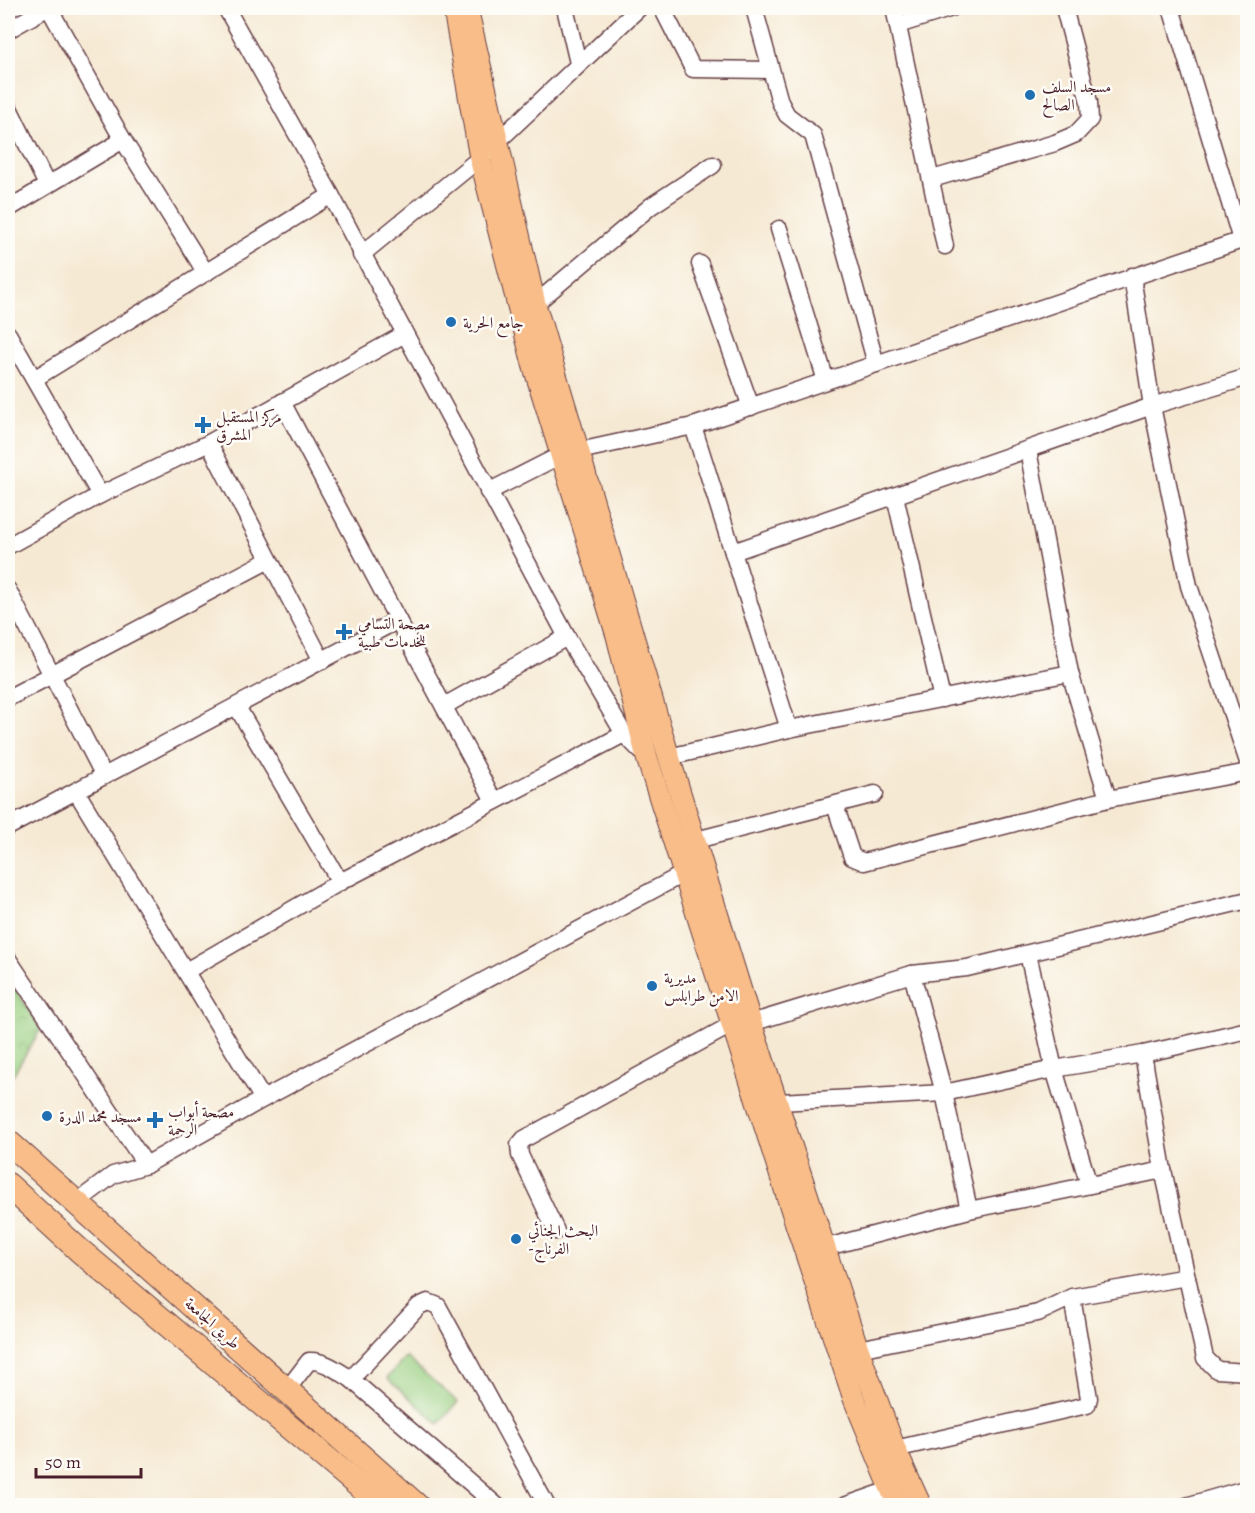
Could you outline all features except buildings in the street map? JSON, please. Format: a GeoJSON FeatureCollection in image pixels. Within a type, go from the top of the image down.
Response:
{"type":"FeatureCollection","features":[{"type":"Feature","properties":{"kind":"highway","name":"طريق الجامعة"},"geometry":{"type":"LineString","coordinates":[[8,1142],[417,1506]]}},
{"type":"Feature","properties":{"kind":"highway","name":"طريق الجامعة"},"geometry":{"type":"LineString","coordinates":[[8,1185],[79,1250],[383,1506]]}},
{"type":"Feature","properties":{"kind":"main road"},"geometry":{"type":"LineString","coordinates":[[453,8],[480,158],[533,364],[560,422]]}},
{"type":"Feature","properties":{"kind":"main road"},"geometry":{"type":"LineString","coordinates":[[467,8],[560,422],[647,758],[683,874],[741,1024],[779,1102],[858,1349],[895,1449],[921,1506]]}},
{"type":"Feature","properties":{"kind":"main road"},"geometry":{"type":"LineString","coordinates":[[569,453],[696,840],[741,1024],[851,1388],[894,1498]]}},
{"type":"Feature","properties":{"kind":"street"},"geometry":{"type":"LineString","coordinates":[[8,30],[48,8],[123,140],[206,273]]}},
{"type":"Feature","properties":{"kind":"street"},"geometry":{"type":"LineString","coordinates":[[226,8],[331,195],[403,335],[567,636],[624,734],[647,758]]}},
{"type":"Feature","properties":{"kind":"street"},"geometry":{"type":"LineString","coordinates":[[565,8],[578,63]]}},
{"type":"Feature","properties":{"kind":"street"},"geometry":{"type":"LineString","coordinates":[[361,255],[480,158],[578,63],[639,8]]}},
{"type":"Feature","properties":{"kind":"street"},"geometry":{"type":"LineString","coordinates":[[663,8],[693,69],[771,70]]}},
{"type":"Feature","properties":{"kind":"street"},"geometry":{"type":"LineString","coordinates":[[754,8],[780,102],[787,115],[813,135],[876,364]]}},
{"type":"Feature","properties":{"kind":"street"},"geometry":{"type":"LineString","coordinates":[[894,8],[945,246]]}},
{"type":"Feature","properties":{"kind":"street"},"geometry":{"type":"LineString","coordinates":[[898,25],[952,8]]}},
{"type":"Feature","properties":{"kind":"street"},"geometry":{"type":"LineString","coordinates":[[932,179],[1055,143],[1076,134],[1090,119],[1089,102],[1064,8]]}},
{"type":"Feature","properties":{"kind":"street"},"geometry":{"type":"LineString","coordinates":[[488,492],[569,453],[693,426],[1244,239],[1171,8]]}},
{"type":"Feature","properties":{"kind":"street"},"geometry":{"type":"LineString","coordinates":[[8,106],[46,185]]}},
{"type":"Feature","properties":{"kind":"street"},"geometry":{"type":"LineString","coordinates":[[8,209],[123,140]]}},
{"type":"Feature","properties":{"kind":"street"},"geometry":{"type":"LineString","coordinates":[[535,304],[651,206],[713,165]]}},
{"type":"Feature","properties":{"kind":"street"},"geometry":{"type":"LineString","coordinates":[[34,380],[331,195]]}},
{"type":"Feature","properties":{"kind":"street"},"geometry":{"type":"LineString","coordinates":[[779,229],[826,381]]}},
{"type":"Feature","properties":{"kind":"street"},"geometry":{"type":"LineString","coordinates":[[700,264],[751,407]]}},
{"type":"Feature","properties":{"kind":"street"},"geometry":{"type":"LineString","coordinates":[[1132,276],[1152,406],[1189,586],[1243,730],[1248,762]]}},
{"type":"Feature","properties":{"kind":"street"},"geometry":{"type":"LineString","coordinates":[[8,334],[100,495]]}},
{"type":"Feature","properties":{"kind":"street"},"geometry":{"type":"LineString","coordinates":[[8,546],[100,495],[209,443],[403,335]]}},
{"type":"Feature","properties":{"kind":"street"},"geometry":{"type":"LineString","coordinates":[[733,552],[1152,406],[1248,377]]}},
{"type":"Feature","properties":{"kind":"street"},"geometry":{"type":"LineString","coordinates":[[282,402],[494,801]]}},
{"type":"Feature","properties":{"kind":"street"},"geometry":{"type":"LineString","coordinates":[[693,426],[789,729]]}},
{"type":"Feature","properties":{"kind":"street"},"geometry":{"type":"LineString","coordinates":[[209,443],[322,661]]}},
{"type":"Feature","properties":{"kind":"street"},"geometry":{"type":"LineString","coordinates":[[1028,450],[1070,673],[1108,799]]}},
{"type":"Feature","properties":{"kind":"street"},"geometry":{"type":"LineString","coordinates":[[895,496],[942,699]]}},
{"type":"Feature","properties":{"kind":"street"},"geometry":{"type":"LineString","coordinates":[[8,698],[269,560]]}},
{"type":"Feature","properties":{"kind":"street"},"geometry":{"type":"LineString","coordinates":[[8,590],[104,776]]}},
{"type":"Feature","properties":{"kind":"street"},"geometry":{"type":"LineString","coordinates":[[8,827],[398,620]]}},
{"type":"Feature","properties":{"kind":"street"},"geometry":{"type":"LineString","coordinates":[[444,706],[567,636]]}},
{"type":"Feature","properties":{"kind":"street"},"geometry":{"type":"LineString","coordinates":[[669,757],[789,729],[1070,673]]}},
{"type":"Feature","properties":{"kind":"street"},"geometry":{"type":"LineString","coordinates":[[237,707],[340,882]]}},
{"type":"Feature","properties":{"kind":"street"},"geometry":{"type":"LineString","coordinates":[[186,971],[340,882],[624,734]]}},
{"type":"Feature","properties":{"kind":"street"},"geometry":{"type":"LineString","coordinates":[[835,805],[852,857],[864,862],[1108,799],[1248,772]]}},
{"type":"Feature","properties":{"kind":"street"},"geometry":{"type":"LineString","coordinates":[[76,791],[262,1099]]}},
{"type":"Feature","properties":{"kind":"street"},"geometry":{"type":"LineString","coordinates":[[696,840],[875,794]]}},
{"type":"Feature","properties":{"kind":"street"},"geometry":{"type":"LineString","coordinates":[[76,1202],[112,1175],[146,1165],[262,1099],[683,874]]}},
{"type":"Feature","properties":{"kind":"street"},"geometry":{"type":"LineString","coordinates":[[556,1232],[520,1155],[519,1145],[524,1139],[594,1098],[741,1024],[912,974],[968,968],[1248,900]]}},
{"type":"Feature","properties":{"kind":"street"},"geometry":{"type":"LineString","coordinates":[[1028,954],[1054,1069],[1089,1185]]}},
{"type":"Feature","properties":{"kind":"street"},"geometry":{"type":"LineString","coordinates":[[8,959],[146,1165]]}},
{"type":"Feature","properties":{"kind":"street"},"geometry":{"type":"LineString","coordinates":[[912,974],[944,1093],[969,1210]]}},
{"type":"Feature","properties":{"kind":"street"},"geometry":{"type":"LineString","coordinates":[[779,1102],[944,1093],[1054,1069],[1143,1054],[1248,1030]]}},
{"type":"Feature","properties":{"kind":"street"},"geometry":{"type":"LineString","coordinates":[[1143,1054],[1163,1170],[1205,1358],[1216,1370],[1248,1372]]}},
{"type":"Feature","properties":{"kind":"street"},"geometry":{"type":"LineString","coordinates":[[827,1247],[969,1210],[1163,1170]]}},
{"type":"Feature","properties":{"kind":"street"},"geometry":{"type":"LineString","coordinates":[[858,1349],[1038,1313],[1072,1297],[1187,1277]]}},
{"type":"Feature","properties":{"kind":"street"},"geometry":{"type":"LineString","coordinates":[[895,1449],[1087,1406],[1089,1398],[1072,1297]]}},
{"type":"Feature","properties":{"kind":"street"},"geometry":{"type":"LineString","coordinates":[[351,1379],[414,1310],[428,1302],[438,1306],[547,1506]]}},
{"type":"Feature","properties":{"kind":"street"},"geometry":{"type":"LineString","coordinates":[[286,1391],[309,1361],[318,1361],[351,1379],[497,1506]]}},
{"type":"Feature","properties":{"kind":"street"},"geometry":{"type":"LineString","coordinates":[[1186,1506],[1248,1488]]}},
{"type":"Feature","properties":{"kind":"street"},"geometry":{"type":"LineString","coordinates":[[844,1506],[894,1498]]}},
{"type":"Feature","properties":{"kind":"green space"},"geometry":{"type":"Polygon","coordinates":[[[8,978],[41,1029],[8,1083],[8,978]]]}},
{"type":"Feature","properties":{"kind":"green space"},"geometry":{"type":"Polygon","coordinates":[[[406,1357],[458,1402],[439,1424],[387,1378],[406,1357]]]}},
{"type":"Feature","properties":{"kind":"place","name":"مسجد السلف الصالح"},"geometry":{"type":"Point","coordinates":[1030,95]}},
{"type":"Feature","properties":{"kind":"place","name":"جامع الحرية"},"geometry":{"type":"Point","coordinates":[451,322]}},
{"type":"Feature","properties":{"kind":"place","name":"مركز المستقبل المشرق"},"geometry":{"type":"Point","coordinates":[203,425]}},
{"type":"Feature","properties":{"kind":"place","name":"مصحة التسامي للخدمات طبية"},"geometry":{"type":"Point","coordinates":[344,632]}},
{"type":"Feature","properties":{"kind":"place","name":"مديرية الامن طرابلس"},"geometry":{"type":"Point","coordinates":[652,986]}},
{"type":"Feature","properties":{"kind":"place","name":"مسجد محمد الدرة"},"geometry":{"type":"Point","coordinates":[47,1116]}},
{"type":"Feature","properties":{"kind":"place","name":"مصحة أبواب الرحمة"},"geometry":{"type":"Point","coordinates":[155,1120]}},
{"type":"Feature","properties":{"kind":"place","name":"البحث الجنائي -الفرناج"},"geometry":{"type":"Point","coordinates":[516,1239]}}]}
